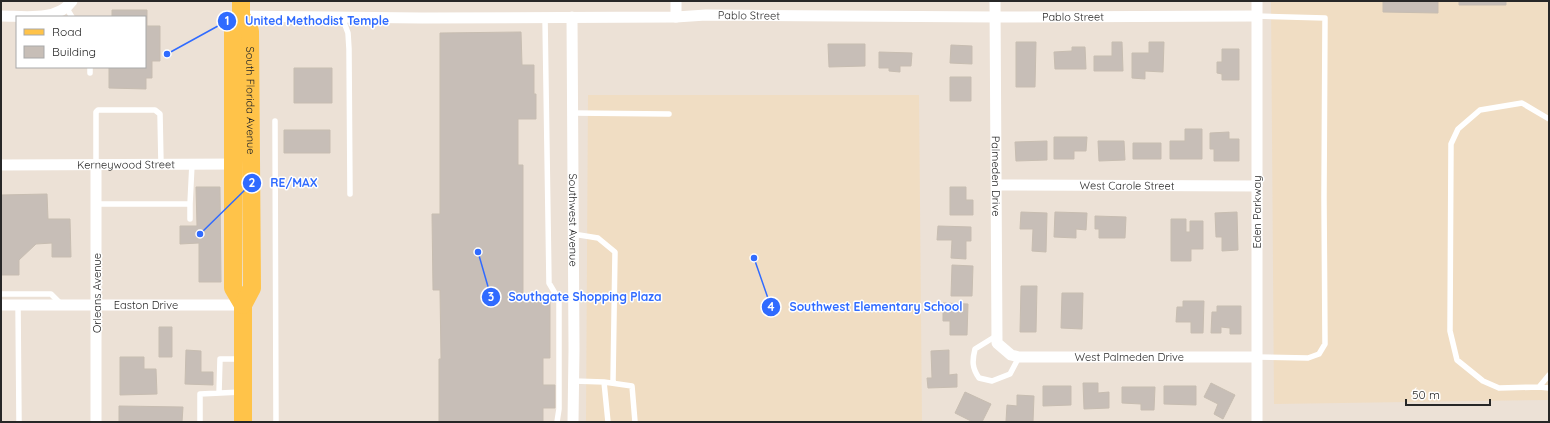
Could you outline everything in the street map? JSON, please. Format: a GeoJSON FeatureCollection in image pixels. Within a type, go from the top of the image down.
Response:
{"type":"FeatureCollection","features":[{"type":"Feature","properties":{"kind":"main road","name":"South Florida Avenue"},"geometry":{"type":"LineString","coordinates":[[241,9],[233,29],[233,288],[243,305]]}},
{"type":"Feature","properties":{"kind":"main road","name":"South Florida Avenue"},"geometry":{"type":"LineString","coordinates":[[241,9],[250,31],[252,164],[252,288],[243,305],[242,422]]}},
{"type":"Feature","properties":{"kind":"street"},"geometry":{"type":"LineString","coordinates":[[676,1],[676,17]]}},
{"type":"Feature","properties":{"kind":"street","name":"Palmeden Drive"},"geometry":{"type":"LineString","coordinates":[[995,1],[997,185],[996,336],[997,343],[1003,349]]}},
{"type":"Feature","properties":{"kind":"street","name":"Eden Parkway"},"geometry":{"type":"LineString","coordinates":[[1257,1],[1257,422]]}},
{"type":"Feature","properties":{"kind":"street"},"geometry":{"type":"LineString","coordinates":[[1,16],[46,16],[60,11],[69,4]]}},
{"type":"Feature","properties":{"kind":"street","name":"Pablo Street"},"geometry":{"type":"LineString","coordinates":[[241,9],[342,17],[545,18],[676,17],[706,15],[996,17],[1257,16]]}},
{"type":"Feature","properties":{"kind":"street","name":"Southwest Avenue"},"geometry":{"type":"LineString","coordinates":[[572,17],[573,422]]}},
{"type":"Feature","properties":{"kind":"street","name":"Kerneywood Street"},"geometry":{"type":"LineString","coordinates":[[1,165],[252,164]]}},
{"type":"Feature","properties":{"kind":"street","name":"Orleans Avenue"},"geometry":{"type":"LineString","coordinates":[[96,165],[96,422]]}},
{"type":"Feature","properties":{"kind":"street","name":"West Carole Street"},"geometry":{"type":"LineString","coordinates":[[997,185],[1257,186]]}},
{"type":"Feature","properties":{"kind":"street","name":"Easton Drive"},"geometry":{"type":"LineString","coordinates":[[1,305],[243,305]]}},
{"type":"Feature","properties":{"kind":"street","name":"West Palmeden Drive"},"geometry":{"type":"LineString","coordinates":[[1003,349],[1011,355],[1019,357],[1257,357]]}},
{"type":"Feature","properties":{"kind":"lane"},"geometry":{"type":"LineString","coordinates":[[69,4],[72,16]]}},
{"type":"Feature","properties":{"kind":"lane"},"geometry":{"type":"LineString","coordinates":[[1257,16],[1325,18],[1324,204],[1326,344],[1319,354],[1308,358],[1257,357]]}},
{"type":"Feature","properties":{"kind":"lane"},"geometry":{"type":"LineString","coordinates":[[342,17],[348,33],[349,49],[350,194]]}},
{"type":"Feature","properties":{"kind":"lane"},"geometry":{"type":"LineString","coordinates":[[545,18],[549,283],[559,300],[558,422]]}},
{"type":"Feature","properties":{"kind":"lane"},"geometry":{"type":"LineString","coordinates":[[1549,119],[1522,103],[1480,110],[1458,128],[1451,144],[1450,331],[1457,360],[1483,382],[1500,388],[1549,388]]}},
{"type":"Feature","properties":{"kind":"lane"},"geometry":{"type":"LineString","coordinates":[[96,165],[96,112],[98,110],[155,110],[160,114],[161,164]]}},
{"type":"Feature","properties":{"kind":"lane"},"geometry":{"type":"LineString","coordinates":[[573,113],[669,114]]}},
{"type":"Feature","properties":{"kind":"lane"},"geometry":{"type":"LineString","coordinates":[[275,121],[276,422]]}},
{"type":"Feature","properties":{"kind":"lane"},"geometry":{"type":"LineString","coordinates":[[190,218],[192,164]]}},
{"type":"Feature","properties":{"kind":"lane"},"geometry":{"type":"LineString","coordinates":[[96,204],[190,204]]}},
{"type":"Feature","properties":{"kind":"lane"},"geometry":{"type":"LineString","coordinates":[[573,234],[598,238],[615,252],[613,382]]}},
{"type":"Feature","properties":{"kind":"lane"},"geometry":{"type":"LineString","coordinates":[[1,294],[51,294],[61,305]]}},
{"type":"Feature","properties":{"kind":"lane"},"geometry":{"type":"LineString","coordinates":[[18,305],[19,422]]}},
{"type":"Feature","properties":{"kind":"lane"},"geometry":{"type":"LineString","coordinates":[[996,336],[975,349],[972,360],[974,370],[979,378],[992,381],[1010,374],[1019,357]]}},
{"type":"Feature","properties":{"kind":"lane"},"geometry":{"type":"LineString","coordinates":[[219,393],[220,359],[243,359]]}},
{"type":"Feature","properties":{"kind":"lane"},"geometry":{"type":"LineString","coordinates":[[1539,387],[1549,375]]}},
{"type":"Feature","properties":{"kind":"lane"},"geometry":{"type":"LineString","coordinates":[[574,382],[613,382],[632,386],[635,422]]}},
{"type":"Feature","properties":{"kind":"lane"},"geometry":{"type":"LineString","coordinates":[[604,382],[608,422]]}},
{"type":"Feature","properties":{"kind":"lane"},"geometry":{"type":"LineString","coordinates":[[200,422],[200,394],[243,392]]}},
{"type":"Feature","properties":{"kind":"shaded area"},"geometry":{"type":"Polygon","coordinates":[[[1271,1],[1549,1],[1549,400],[1274,404],[1271,1]]]}},
{"type":"Feature","properties":{"kind":"shaded area"},"geometry":{"type":"Polygon","coordinates":[[[588,95],[919,95],[922,422],[586,422],[588,95]]]}},
{"type":"Feature","properties":{"kind":"building"},"geometry":{"type":"Polygon","coordinates":[[[1383,1],[1438,1],[1438,13],[1383,12],[1383,1]]]}},
{"type":"Feature","properties":{"kind":"building"},"geometry":{"type":"Polygon","coordinates":[[[1459,1],[1506,1],[1506,5],[1459,5],[1459,1]]]}},
{"type":"Feature","properties":{"kind":"building"},"geometry":{"type":"Polygon","coordinates":[[[112,10],[147,10],[147,26],[160,26],[160,61],[152,61],[152,78],[146,78],[146,89],[109,88],[109,68],[146,68],[146,16],[112,16],[112,10]]]}},
{"type":"Feature","properties":{"kind":"building"},"geometry":{"type":"Polygon","coordinates":[[[521,32],[522,65],[534,65],[534,94],[536,94],[536,119],[518,119],[518,165],[523,165],[523,301],[550,301],[550,358],[543,358],[543,385],[555,385],[555,408],[543,408],[543,422],[439,422],[439,359],[441,359],[440,290],[433,290],[432,214],[440,214],[440,33],[521,32]]]}},
{"type":"Feature","properties":{"kind":"building"},"geometry":{"type":"Polygon","coordinates":[[[1016,42],[1036,42],[1035,87],[1016,87],[1016,42]]]}},
{"type":"Feature","properties":{"kind":"building"},"geometry":{"type":"Polygon","coordinates":[[[1112,42],[1122,42],[1123,71],[1094,71],[1094,56],[1112,56],[1112,42]]]}},
{"type":"Feature","properties":{"kind":"building"},"geometry":{"type":"Polygon","coordinates":[[[1149,42],[1164,42],[1163,72],[1145,71],[1145,79],[1132,78],[1132,53],[1149,53],[1149,42]]]}},
{"type":"Feature","properties":{"kind":"building"},"geometry":{"type":"Polygon","coordinates":[[[828,44],[865,44],[865,66],[829,67],[828,44]]]}},
{"type":"Feature","properties":{"kind":"building"},"geometry":{"type":"Polygon","coordinates":[[[951,45],[972,46],[972,64],[950,63],[951,45]]]}},
{"type":"Feature","properties":{"kind":"building"},"geometry":{"type":"Polygon","coordinates":[[[1072,47],[1085,47],[1086,69],[1055,69],[1054,52],[1072,51],[1072,47]]]}},
{"type":"Feature","properties":{"kind":"building"},"geometry":{"type":"Polygon","coordinates":[[[1222,49],[1239,49],[1239,80],[1222,80],[1222,74],[1217,73],[1217,62],[1222,62],[1222,49]]]}},
{"type":"Feature","properties":{"kind":"building"},"geometry":{"type":"Polygon","coordinates":[[[879,52],[912,53],[911,66],[900,66],[900,72],[889,71],[889,68],[879,68],[879,52]]]}},
{"type":"Feature","properties":{"kind":"building"},"geometry":{"type":"Polygon","coordinates":[[[294,68],[332,68],[332,103],[294,103],[294,68]]]}},
{"type":"Feature","properties":{"kind":"building"},"geometry":{"type":"Polygon","coordinates":[[[950,77],[971,77],[971,101],[950,101],[950,77]]]}},
{"type":"Feature","properties":{"kind":"building"},"geometry":{"type":"Polygon","coordinates":[[[1185,129],[1202,129],[1202,159],[1170,159],[1170,141],[1185,141],[1185,129]]]}},
{"type":"Feature","properties":{"kind":"building"},"geometry":{"type":"Polygon","coordinates":[[[284,130],[330,130],[330,153],[284,153],[284,130]]]}},
{"type":"Feature","properties":{"kind":"building"},"geometry":{"type":"Polygon","coordinates":[[[1229,132],[1229,139],[1239,139],[1239,161],[1214,161],[1214,149],[1210,149],[1210,133],[1229,132]]]}},
{"type":"Feature","properties":{"kind":"building"},"geometry":{"type":"Polygon","coordinates":[[[1054,137],[1087,137],[1086,151],[1074,151],[1074,159],[1054,159],[1054,137]]]}},
{"type":"Feature","properties":{"kind":"building"},"geometry":{"type":"Polygon","coordinates":[[[1047,141],[1047,160],[1016,161],[1015,142],[1047,141]]]}},
{"type":"Feature","properties":{"kind":"building"},"geometry":{"type":"Polygon","coordinates":[[[1098,141],[1124,141],[1125,160],[1099,161],[1098,141]]]}},
{"type":"Feature","properties":{"kind":"building"},"geometry":{"type":"Polygon","coordinates":[[[1133,143],[1161,143],[1161,159],[1133,159],[1133,143]]]}},
{"type":"Feature","properties":{"kind":"building"},"geometry":{"type":"Polygon","coordinates":[[[196,187],[220,187],[221,282],[199,282],[199,243],[180,244],[180,226],[197,226],[196,187]]]}},
{"type":"Feature","properties":{"kind":"building"},"geometry":{"type":"Polygon","coordinates":[[[950,187],[966,187],[966,200],[973,200],[973,215],[950,215],[950,187]]]}},
{"type":"Feature","properties":{"kind":"building"},"geometry":{"type":"Polygon","coordinates":[[[47,194],[48,219],[70,219],[71,257],[52,257],[52,243],[36,244],[19,260],[19,275],[1,275],[1,195],[47,194]]]}},
{"type":"Feature","properties":{"kind":"building"},"geometry":{"type":"Polygon","coordinates":[[[1021,212],[1047,213],[1046,252],[1032,251],[1033,229],[1020,229],[1021,212]]]}},
{"type":"Feature","properties":{"kind":"building"},"geometry":{"type":"Polygon","coordinates":[[[1055,212],[1087,213],[1086,230],[1076,229],[1076,238],[1054,237],[1055,212]]]}},
{"type":"Feature","properties":{"kind":"building"},"geometry":{"type":"Polygon","coordinates":[[[1237,212],[1238,250],[1222,251],[1222,237],[1216,237],[1215,213],[1237,212]]]}},
{"type":"Feature","properties":{"kind":"building"},"geometry":{"type":"Polygon","coordinates":[[[1095,216],[1126,217],[1125,238],[1099,238],[1099,229],[1095,229],[1095,216]]]}},
{"type":"Feature","properties":{"kind":"building"},"geometry":{"type":"Polygon","coordinates":[[[1171,219],[1186,219],[1186,232],[1190,232],[1190,221],[1203,221],[1203,249],[1191,249],[1191,261],[1171,261],[1171,219]]]}},
{"type":"Feature","properties":{"kind":"building"},"geometry":{"type":"Polygon","coordinates":[[[938,226],[971,227],[971,241],[966,241],[966,259],[951,258],[952,240],[937,240],[938,226]]]}},
{"type":"Feature","properties":{"kind":"building"},"geometry":{"type":"Polygon","coordinates":[[[952,265],[973,266],[972,296],[951,296],[952,265]]]}},
{"type":"Feature","properties":{"kind":"building"},"geometry":{"type":"Polygon","coordinates":[[[1021,286],[1037,286],[1036,332],[1020,332],[1021,286]]]}},
{"type":"Feature","properties":{"kind":"building"},"geometry":{"type":"Polygon","coordinates":[[[1062,293],[1083,293],[1082,329],[1061,328],[1062,293]]]}},
{"type":"Feature","properties":{"kind":"building"},"geometry":{"type":"Polygon","coordinates":[[[1183,301],[1204,301],[1203,333],[1191,333],[1191,322],[1176,322],[1177,307],[1183,307],[1183,301]]]}},
{"type":"Feature","properties":{"kind":"building"},"geometry":{"type":"Polygon","coordinates":[[[943,303],[968,304],[967,335],[950,335],[950,321],[943,321],[943,303]]]}},
{"type":"Feature","properties":{"kind":"building"},"geometry":{"type":"Polygon","coordinates":[[[1217,306],[1241,306],[1241,334],[1230,334],[1230,328],[1221,327],[1221,333],[1211,333],[1212,312],[1217,312],[1217,306]]]}},
{"type":"Feature","properties":{"kind":"building"},"geometry":{"type":"Polygon","coordinates":[[[159,327],[172,327],[172,357],[159,357],[159,327]]]}},
{"type":"Feature","properties":{"kind":"building"},"geometry":{"type":"Polygon","coordinates":[[[186,350],[201,351],[201,372],[213,372],[213,385],[185,384],[186,350]]]}},
{"type":"Feature","properties":{"kind":"building"},"geometry":{"type":"Polygon","coordinates":[[[949,350],[949,375],[957,374],[957,387],[928,388],[927,378],[932,378],[931,351],[949,350]]]}},
{"type":"Feature","properties":{"kind":"building"},"geometry":{"type":"Polygon","coordinates":[[[120,357],[144,357],[144,369],[156,369],[157,394],[120,395],[120,357]]]}},
{"type":"Feature","properties":{"kind":"building"},"geometry":{"type":"Polygon","coordinates":[[[1083,383],[1098,383],[1098,393],[1109,392],[1109,408],[1084,409],[1083,383]]]}},
{"type":"Feature","properties":{"kind":"building"},"geometry":{"type":"Polygon","coordinates":[[[1211,383],[1235,395],[1223,419],[1214,414],[1218,404],[1204,397],[1211,383]]]}},
{"type":"Feature","properties":{"kind":"building"},"geometry":{"type":"Polygon","coordinates":[[[1043,386],[1071,386],[1071,405],[1043,406],[1043,386]]]}},
{"type":"Feature","properties":{"kind":"building"},"geometry":{"type":"Polygon","coordinates":[[[1164,386],[1196,386],[1196,405],[1164,404],[1164,386]]]}},
{"type":"Feature","properties":{"kind":"building"},"geometry":{"type":"Polygon","coordinates":[[[1122,387],[1155,387],[1154,410],[1141,410],[1141,404],[1122,403],[1122,387]]]}},
{"type":"Feature","properties":{"kind":"building"},"geometry":{"type":"Polygon","coordinates":[[[965,392],[991,404],[982,422],[973,422],[955,413],[965,392]]]}},
{"type":"Feature","properties":{"kind":"building"},"geometry":{"type":"Polygon","coordinates":[[[1017,395],[1034,396],[1033,422],[1006,421],[1007,405],[1017,406],[1017,395]]]}},
{"type":"Feature","properties":{"kind":"building"},"geometry":{"type":"Polygon","coordinates":[[[119,406],[183,407],[182,422],[119,422],[119,406]]]}},
{"type":"Feature","properties":{"kind":"place","name":"United Methodist Temple"},"geometry":{"type":"Point","coordinates":[167,54]}},
{"type":"Feature","properties":{"kind":"place","name":"RE/MAX"},"geometry":{"type":"Point","coordinates":[200,234]}},
{"type":"Feature","properties":{"kind":"place","name":"Southgate Shopping Plaza"},"geometry":{"type":"Point","coordinates":[478,252]}},
{"type":"Feature","properties":{"kind":"place","name":"Southwest Elementary School"},"geometry":{"type":"Point","coordinates":[754,258]}}]}
